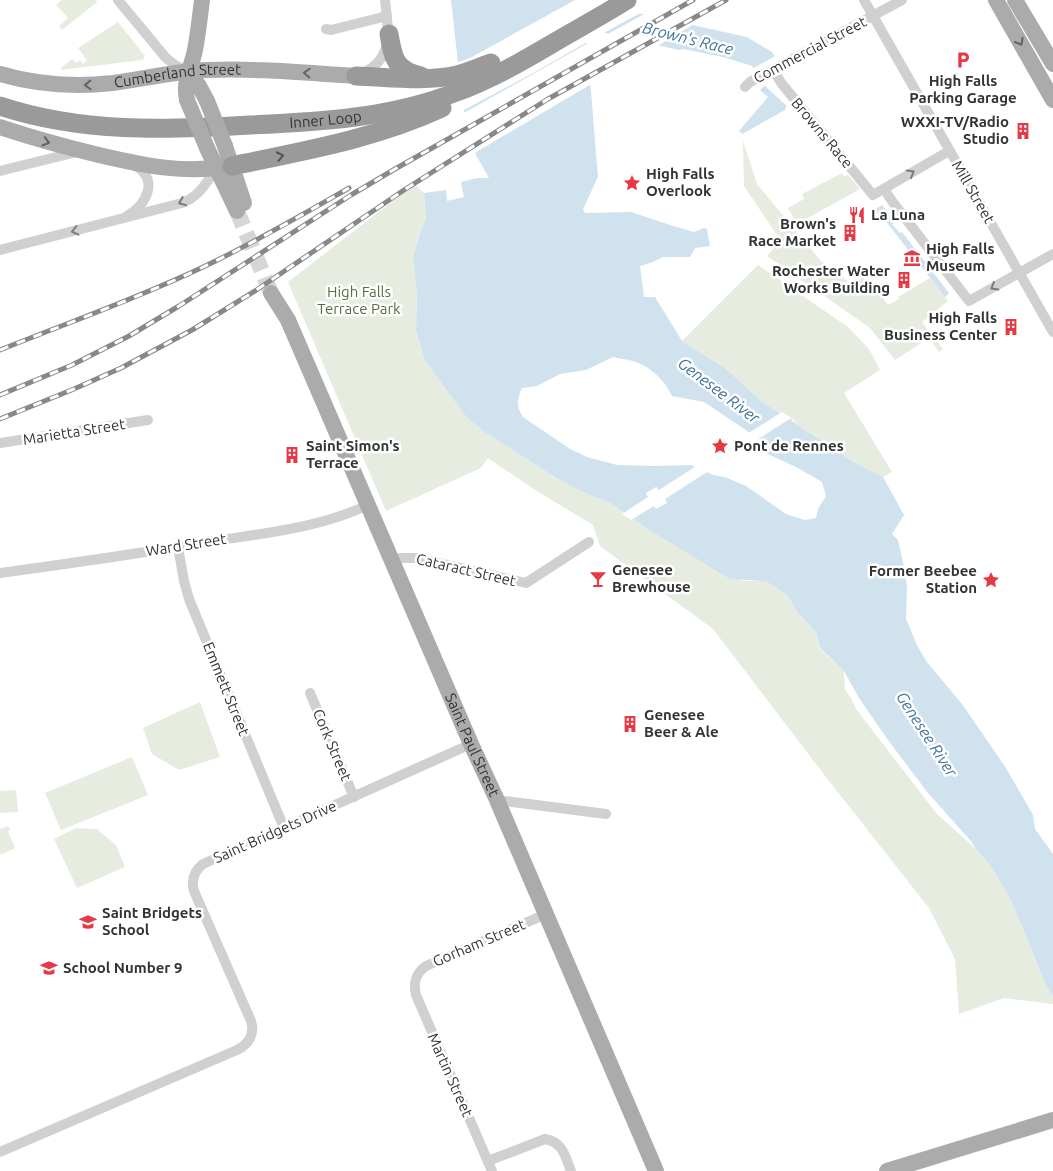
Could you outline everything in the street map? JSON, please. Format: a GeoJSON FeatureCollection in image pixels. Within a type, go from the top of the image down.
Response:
{"type":"FeatureCollection","features":[{"type":"Feature","properties":{"kind":"highway","name":"Inner Loop"},"geometry":{"type":"LineString","coordinates":[[0,92],[40,104],[109,115],[195,116],[359,104],[412,93],[492,82],[617,1]]}},
{"type":"Feature","properties":{"kind":"highway","name":"Inner Loop"},"geometry":{"type":"LineString","coordinates":[[0,106],[39,117],[93,126],[147,129],[309,122],[398,110],[434,100],[457,87],[491,63],[617,1]]}},
{"type":"Feature","properties":{"kind":"highway"},"geometry":{"type":"LineString","coordinates":[[388,25],[393,52],[400,67],[409,73],[432,78],[457,87]]}},
{"type":"Feature","properties":{"kind":"highway"},"geometry":{"type":"LineString","coordinates":[[356,76],[432,78]]}},
{"type":"Feature","properties":{"kind":"highway"},"geometry":{"type":"LineString","coordinates":[[224,168],[325,147],[380,133],[420,118],[457,87]]}},
{"type":"Feature","properties":{"kind":"main road"},"geometry":{"type":"LineString","coordinates":[[202,0],[196,47],[185,87],[187,100],[207,148],[224,168],[239,192],[241,209]]}},
{"type":"Feature","properties":{"kind":"main road"},"geometry":{"type":"LineString","coordinates":[[996,0],[1053,100]]}},
{"type":"Feature","properties":{"kind":"main road"},"geometry":{"type":"LineString","coordinates":[[1015,0],[1053,64]]}},
{"type":"Feature","properties":{"kind":"main road","name":"Cumberland Street"},"geometry":{"type":"LineString","coordinates":[[0,74],[45,83],[80,85],[113,83],[208,70],[356,76]]}},
{"type":"Feature","properties":{"kind":"main road"},"geometry":{"type":"LineString","coordinates":[[188,72],[208,101],[225,146],[224,168]]}},
{"type":"Feature","properties":{"kind":"main road"},"geometry":{"type":"LineString","coordinates":[[0,127],[49,143],[128,162],[177,170],[224,168]]}},
{"type":"Feature","properties":{"kind":"main road","name":"Saint Paul Street"},"geometry":{"type":"LineString","coordinates":[[276,291],[656,1171]]}},
{"type":"Feature","properties":{"kind":"main road"},"geometry":{"type":"LineString","coordinates":[[887,1171],[1053,1120]]}},
{"type":"Feature","properties":{"kind":"street"},"geometry":{"type":"LineString","coordinates":[[118,0],[166,58],[175,66],[188,72]]}},
{"type":"Feature","properties":{"kind":"street"},"geometry":{"type":"LineString","coordinates":[[356,76],[367,71],[380,60],[386,50],[388,25],[385,0]]}},
{"type":"Feature","properties":{"kind":"street","name":"Mill Street"},"geometry":{"type":"LineString","coordinates":[[864,0],[1053,332]]}},
{"type":"Feature","properties":{"kind":"street","name":"Commercial Street"},"geometry":{"type":"LineString","coordinates":[[745,87],[757,78],[902,0]]}},
{"type":"Feature","properties":{"kind":"street"},"geometry":{"type":"LineString","coordinates":[[326,29],[388,25]]}},
{"type":"Feature","properties":{"kind":"street","name":"Browns Race"},"geometry":{"type":"LineString","coordinates":[[773,70],[778,79],[873,195],[884,188]]}},
{"type":"Feature","properties":{"kind":"street"},"geometry":{"type":"LineString","coordinates":[[0,171],[80,151]]}},
{"type":"Feature","properties":{"kind":"street"},"geometry":{"type":"LineString","coordinates":[[949,151],[884,188],[969,301],[1053,254]]}},
{"type":"Feature","properties":{"kind":"street"},"geometry":{"type":"LineString","coordinates":[[122,219],[142,203],[146,197],[148,187],[144,172],[128,162]]}},
{"type":"Feature","properties":{"kind":"street"},"geometry":{"type":"LineString","coordinates":[[0,250],[186,201],[199,192],[224,168]]}},
{"type":"Feature","properties":{"kind":"street","name":"Marietta Street"},"geometry":{"type":"LineString","coordinates":[[0,443],[148,420]]}},
{"type":"Feature","properties":{"kind":"street","name":"Ward Street"},"geometry":{"type":"LineString","coordinates":[[0,573],[178,547],[315,524],[352,513],[368,505]]}},
{"type":"Feature","properties":{"kind":"street","name":"Cataract Street"},"geometry":{"type":"LineString","coordinates":[[392,560],[417,558],[526,583],[589,542]]}},
{"type":"Feature","properties":{"kind":"street","name":"Emmett Street"},"geometry":{"type":"LineString","coordinates":[[178,547],[189,599],[284,828]]}},
{"type":"Feature","properties":{"kind":"street","name":"Cork Street"},"geometry":{"type":"LineString","coordinates":[[310,693],[354,797]]}},
{"type":"Feature","properties":{"kind":"street","name":"Saint Bridgets Drive"},"geometry":{"type":"LineString","coordinates":[[0,1152],[238,1050],[252,1036],[250,1021],[194,891],[192,881],[196,871],[203,864],[471,744]]}},
{"type":"Feature","properties":{"kind":"street"},"geometry":{"type":"LineString","coordinates":[[497,800],[606,814]]}},
{"type":"Feature","properties":{"kind":"street","name":"Gorham Street"},"geometry":{"type":"LineString","coordinates":[[416,978],[419,972],[426,966],[546,914]]}},
{"type":"Feature","properties":{"kind":"street","name":"Martin Street"},"geometry":{"type":"LineString","coordinates":[[416,978],[414,989],[416,995],[492,1171]]}},
{"type":"Feature","properties":{"kind":"street"},"geometry":{"type":"LineString","coordinates":[[488,1161],[546,1139],[553,1140],[558,1144],[571,1171]]}},
{"type":"Feature","properties":{"kind":"green space"},"geometry":{"type":"Polygon","coordinates":[[[62,0],[96,0],[97,2],[62,30],[59,26],[68,18],[56,5],[62,0]]]}},
{"type":"Feature","properties":{"kind":"green space"},"geometry":{"type":"Polygon","coordinates":[[[118,22],[145,56],[142,60],[61,70],[72,59],[76,63],[80,60],[83,64],[87,60],[78,48],[118,22]]]}},
{"type":"Feature","properties":{"kind":"green space"},"geometry":{"type":"Polygon","coordinates":[[[743,141],[757,184],[821,261],[850,283],[864,277],[874,283],[888,305],[930,278],[948,301],[922,322],[943,349],[939,352],[929,338],[895,360],[870,328],[767,256],[781,241],[744,186],[743,141]]]}},
{"type":"Feature","properties":{"kind":"green space"},"geometry":{"type":"Polygon","coordinates":[[[842,173],[844,177],[848,175],[860,189],[797,224],[788,208],[804,199],[802,194],[842,173]]]}},
{"type":"Feature","properties":{"kind":"green space","name":"High Falls Terrace Park"},"geometry":{"type":"Polygon","coordinates":[[[415,184],[424,193],[426,218],[413,257],[417,296],[416,331],[425,361],[467,418],[486,433],[558,479],[612,504],[643,526],[677,546],[743,581],[766,581],[788,596],[797,612],[816,632],[820,649],[844,671],[845,690],[856,709],[937,814],[976,849],[991,866],[1011,900],[1046,985],[1053,996],[1053,1004],[1004,998],[959,1014],[955,959],[929,908],[713,629],[600,546],[593,525],[535,490],[488,458],[481,468],[386,511],[288,282],[415,184]]]}},
{"type":"Feature","properties":{"kind":"green space"},"geometry":{"type":"Polygon","coordinates":[[[758,265],[848,327],[869,349],[880,370],[844,393],[892,472],[883,477],[857,464],[761,401],[725,368],[682,341],[758,265]]]}},
{"type":"Feature","properties":{"kind":"green space"},"geometry":{"type":"Polygon","coordinates":[[[200,702],[220,757],[179,770],[152,754],[143,728],[200,702]]]}},
{"type":"Feature","properties":{"kind":"green space"},"geometry":{"type":"Polygon","coordinates":[[[132,757],[148,795],[61,830],[45,793],[132,757]]]}},
{"type":"Feature","properties":{"kind":"green space"},"geometry":{"type":"Polygon","coordinates":[[[16,790],[18,812],[0,813],[0,791],[16,790]]]}},
{"type":"Feature","properties":{"kind":"green space"},"geometry":{"type":"Polygon","coordinates":[[[8,826],[10,830],[8,832],[15,848],[0,855],[0,829],[8,826]]]}},
{"type":"Feature","properties":{"kind":"green space"},"geometry":{"type":"Polygon","coordinates":[[[76,828],[97,829],[116,845],[125,867],[77,888],[54,839],[76,828]]]}},
{"type":"Feature","properties":{"kind":"water"},"geometry":{"type":"Polygon","coordinates":[[[451,0],[578,0],[747,37],[772,52],[794,85],[785,110],[742,134],[739,131],[768,97],[760,90],[764,86],[752,66],[723,57],[683,49],[679,50],[584,28],[587,43],[598,177],[583,209],[585,213],[631,212],[694,232],[704,228],[707,229],[710,246],[695,248],[690,257],[663,257],[640,266],[644,297],[655,297],[682,341],[725,368],[761,401],[857,464],[883,477],[904,515],[892,534],[898,540],[904,567],[907,587],[906,619],[917,645],[926,661],[962,704],[1006,768],[1033,815],[1035,829],[1053,854],[1053,996],[1046,985],[1011,900],[991,866],[928,793],[888,740],[859,698],[844,671],[820,648],[816,632],[797,612],[788,596],[766,581],[730,579],[643,526],[612,504],[558,479],[486,433],[467,418],[425,361],[416,331],[417,296],[413,257],[426,218],[424,193],[446,190],[447,201],[464,197],[461,182],[477,178],[489,178],[476,155],[463,108],[451,0]],[[613,357],[586,370],[560,374],[537,386],[522,388],[518,402],[519,410],[523,417],[570,449],[587,457],[617,465],[691,465],[746,486],[786,514],[805,520],[816,518],[818,509],[826,496],[822,482],[768,454],[765,443],[704,402],[672,396],[660,378],[641,364],[613,357]]]}},
{"type":"Feature","properties":{"kind":"water"},"geometry":{"type":"Polygon","coordinates":[[[882,205],[895,222],[892,224],[900,233],[902,232],[949,293],[945,297],[881,215],[879,216],[875,209],[882,205]]]}},
{"type":"Feature","properties":{"kind":"pier"},"geometry":{"type":"Polygon","coordinates":[[[575,0],[589,0],[642,12],[602,34],[587,31],[589,41],[462,111],[456,63],[472,57],[575,0]]]}},
{"type":"Feature","properties":{"kind":"pier"},"geometry":{"type":"Polygon","coordinates":[[[646,13],[694,24],[656,47],[608,34],[646,13]]]}},
{"type":"Feature","properties":{"kind":"pier"},"geometry":{"type":"Polygon","coordinates":[[[590,42],[593,83],[473,154],[462,114],[590,42]]]}},
{"type":"Feature","properties":{"kind":"pier"},"geometry":{"type":"Polygon","coordinates":[[[777,55],[796,85],[788,107],[765,86],[762,87],[752,69],[777,55]]]}},
{"type":"Feature","properties":{"kind":"pier"},"geometry":{"type":"Polygon","coordinates":[[[782,412],[796,421],[794,422],[791,418],[757,440],[747,434],[782,412]]]}},
{"type":"Feature","properties":{"kind":"pier"},"geometry":{"type":"Polygon","coordinates":[[[698,465],[710,470],[665,499],[667,503],[656,509],[654,506],[631,520],[622,514],[648,497],[646,493],[656,487],[659,490],[698,465]]]}},
{"type":"Feature","properties":{"kind":"tunnel"},"geometry":{"type":"LineString","coordinates":[[237,211],[271,293]]}},
{"type":"Feature","properties":{"kind":"railway"},"geometry":{"type":"LineString","coordinates":[[0,395],[72,365],[129,336],[351,195],[693,0]]}},
{"type":"Feature","properties":{"kind":"railway"},"geometry":{"type":"LineString","coordinates":[[0,419],[121,368],[192,330],[255,291],[404,190],[548,99],[726,0]]}},
{"type":"Feature","properties":{"kind":"railway"},"geometry":{"type":"LineString","coordinates":[[0,350],[127,300],[201,268],[257,240],[349,188]]}},
{"type":"Feature","properties":{"kind":"place","name":"High Falls Parking Garage"},"geometry":{"type":"Point","coordinates":[963,60]}},
{"type":"Feature","properties":{"kind":"place","name":"WXXI-TV/Radio Studio"},"geometry":{"type":"Point","coordinates":[1023,131]}},
{"type":"Feature","properties":{"kind":"place","name":"High Falls Overlook"},"geometry":{"type":"Point","coordinates":[632,183]}},
{"type":"Feature","properties":{"kind":"place","name":"La Luna"},"geometry":{"type":"Point","coordinates":[857,215]}},
{"type":"Feature","properties":{"kind":"place","name":"Brown's Race Market"},"geometry":{"type":"Point","coordinates":[850,233]}},
{"type":"Feature","properties":{"kind":"place","name":"High Falls Museum"},"geometry":{"type":"Point","coordinates":[912,258]}},
{"type":"Feature","properties":{"kind":"place","name":"Rochester Water Works Building"},"geometry":{"type":"Point","coordinates":[904,280]}},
{"type":"Feature","properties":{"kind":"place","name":"High Falls Business Center"},"geometry":{"type":"Point","coordinates":[1011,327]}},
{"type":"Feature","properties":{"kind":"place","name":"Pont de Rennes"},"geometry":{"type":"Point","coordinates":[720,446]}},
{"type":"Feature","properties":{"kind":"place","name":"Saint Simon's Terrace"},"geometry":{"type":"Point","coordinates":[292,455]}},
{"type":"Feature","properties":{"kind":"place","name":"Genesee Brewhouse"},"geometry":{"type":"Point","coordinates":[598,579]}},
{"type":"Feature","properties":{"kind":"place","name":"Former Beebee Station"},"geometry":{"type":"Point","coordinates":[991,580]}},
{"type":"Feature","properties":{"kind":"place","name":"Genesee Beer & Ale"},"geometry":{"type":"Point","coordinates":[630,724]}},
{"type":"Feature","properties":{"kind":"place","name":"Saint Bridgets School"},"geometry":{"type":"Point","coordinates":[88,922]}},
{"type":"Feature","properties":{"kind":"place","name":"School Number 9"},"geometry":{"type":"Point","coordinates":[49,968]}},
{"type":"Feature","properties":{"kind":"water label","name":"Brown's Race"},"geometry":{"type":"Point","coordinates":[688,38]}},
{"type":"Feature","properties":{"kind":"water label","name":"Genesee River"},"geometry":{"type":"Point","coordinates":[719,390]}},
{"type":"Feature","properties":{"kind":"water label","name":"Genesee River"},"geometry":{"type":"Point","coordinates":[927,734]}}]}
